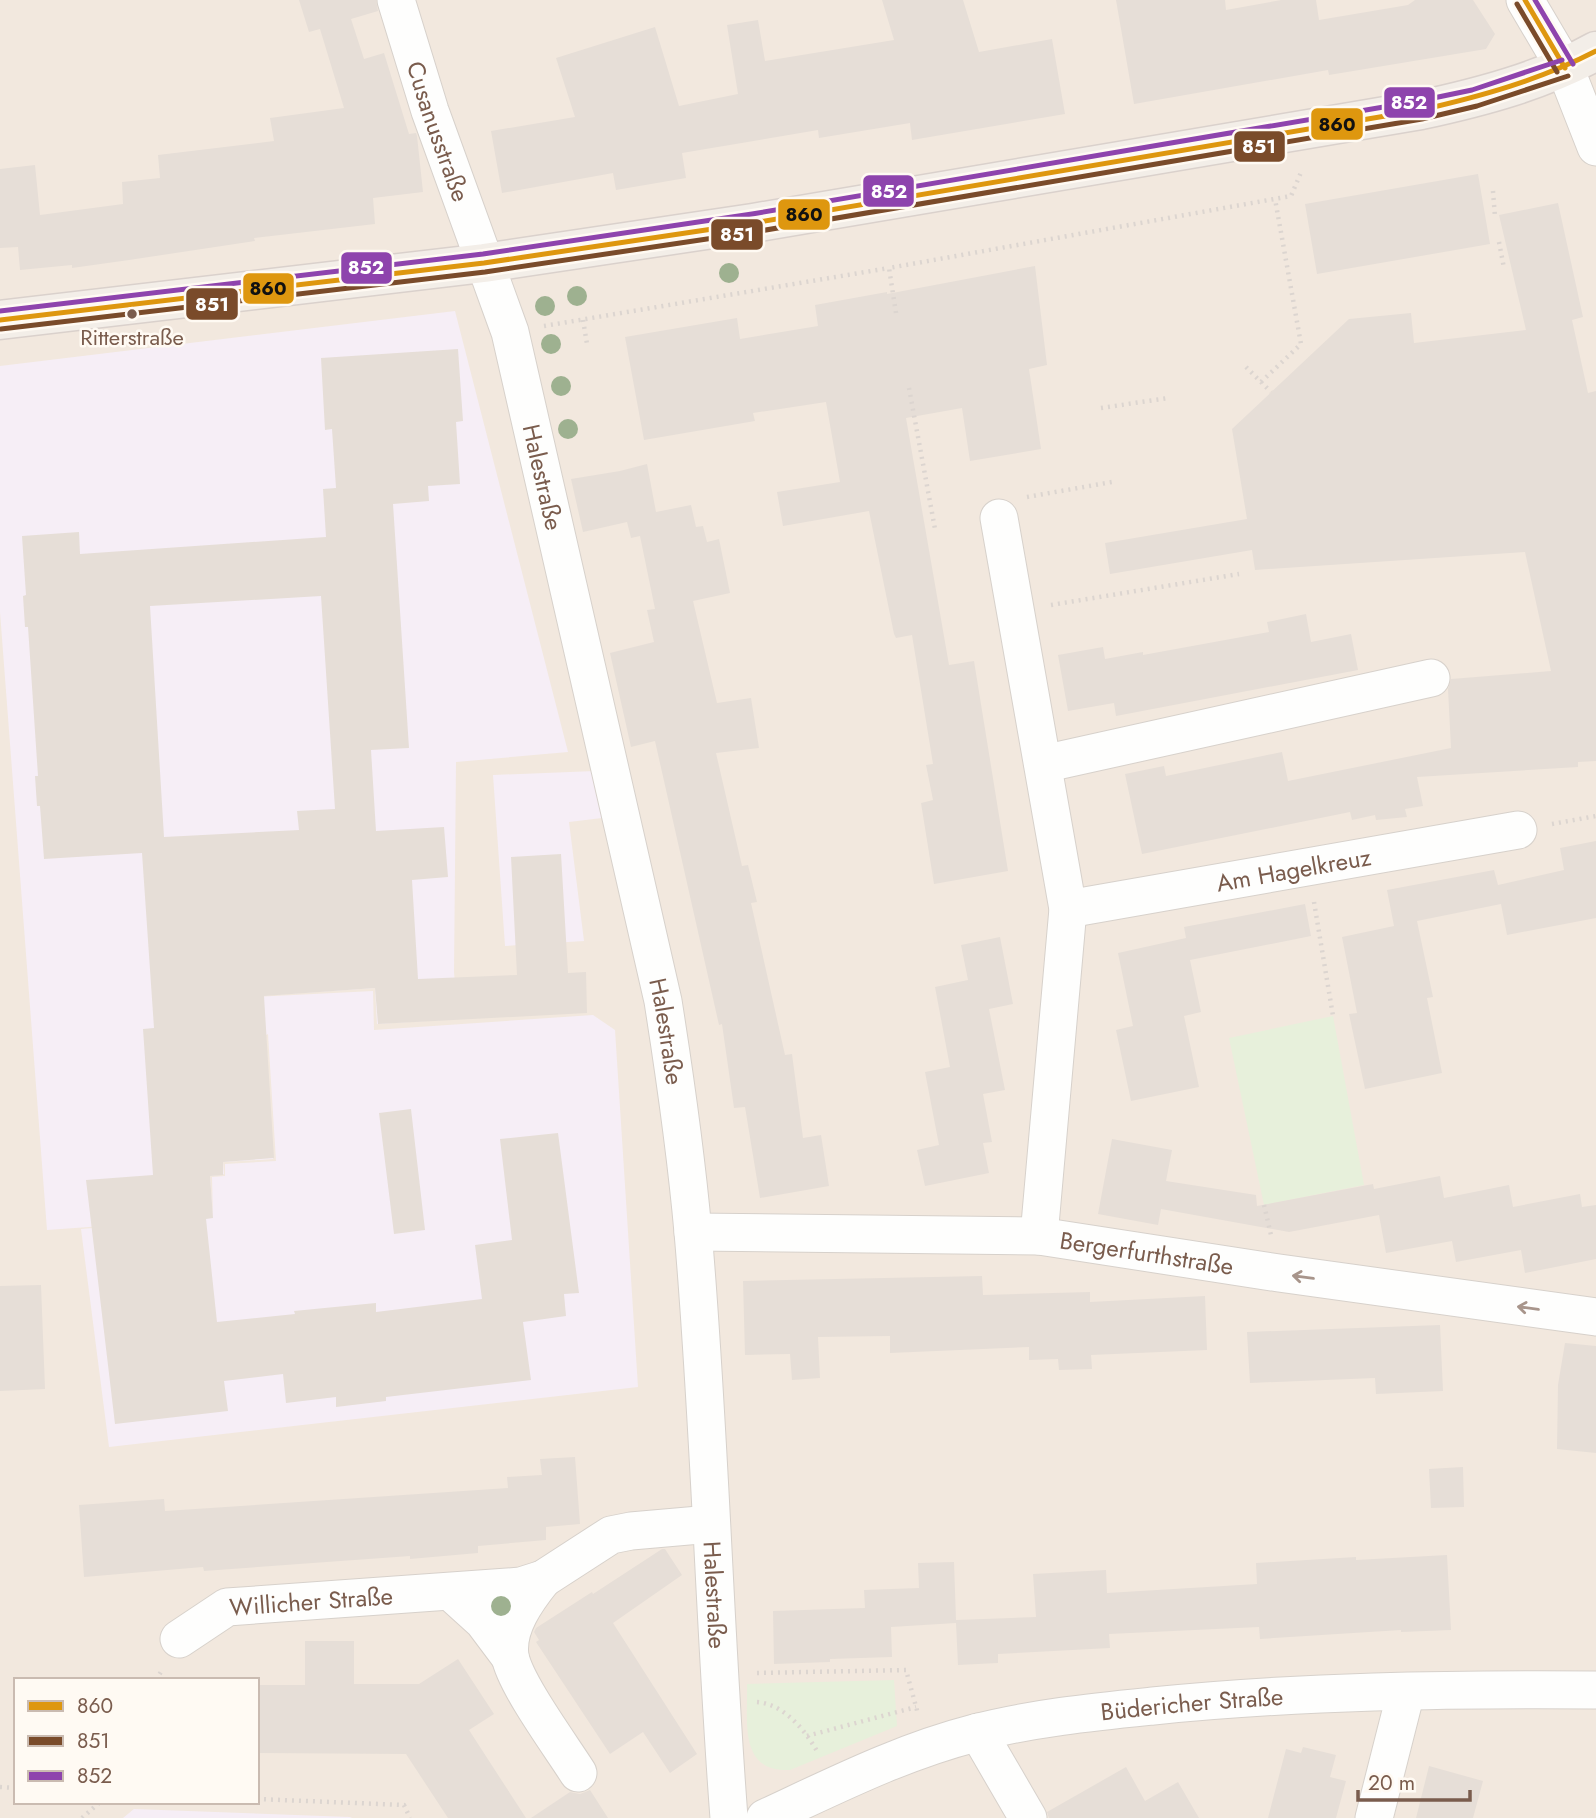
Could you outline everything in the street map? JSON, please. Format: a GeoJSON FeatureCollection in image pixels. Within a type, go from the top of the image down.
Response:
{"type":"FeatureCollection","features":[{"type":"Feature","properties":{"kind":"main road"},"geometry":{"type":"LineString","coordinates":[[0,320],[484,262],[753,223],[1421,110],[1474,98],[1581,59]]}},
{"type":"Feature","properties":{"kind":"street","name":"Cusanusstraße"},"geometry":{"type":"LineString","coordinates":[[396,0],[430,111],[484,262]]}},
{"type":"Feature","properties":{"kind":"street"},"geometry":{"type":"LineString","coordinates":[[1525,0],[1581,59],[1596,147]]}},
{"type":"Feature","properties":{"kind":"street","name":"Halestraße"},"geometry":{"type":"LineString","coordinates":[[484,262],[510,332],[663,1001],[693,1231],[729,1818]]}},
{"type":"Feature","properties":{"kind":"street"},"geometry":{"type":"LineString","coordinates":[[999,517],[1068,909],[1039,1236]]}},
{"type":"Feature","properties":{"kind":"street"},"geometry":{"type":"LineString","coordinates":[[1043,764],[1431,678]]}},
{"type":"Feature","properties":{"kind":"street","name":"Am Hagelkreuz"},"geometry":{"type":"LineString","coordinates":[[1068,909],[1518,830]]}},
{"type":"Feature","properties":{"kind":"street","name":"Bergerfurthstraße"},"geometry":{"type":"LineString","coordinates":[[693,1231],[1039,1236],[1596,1317]]}},
{"type":"Feature","properties":{"kind":"street","name":"Willicher Straße"},"geometry":{"type":"LineString","coordinates":[[179,1639],[227,1606],[521,1586],[543,1579],[611,1535],[711,1524]]}},
{"type":"Feature","properties":{"kind":"street","name":"Willicher Straße"},"geometry":{"type":"LineString","coordinates":[[510,1657],[511,1638],[516,1622],[525,1601],[543,1579]]}},
{"type":"Feature","properties":{"kind":"street"},"geometry":{"type":"LineString","coordinates":[[451,1592],[483,1621],[510,1657],[521,1682],[578,1773]]}},
{"type":"Feature","properties":{"kind":"street","name":"Büdericher Straße"},"geometry":{"type":"LineString","coordinates":[[770,1817],[832,1786],[928,1747],[978,1732],[1080,1714],[1235,1697],[1596,1690]]}},
{"type":"Feature","properties":{"kind":"street"},"geometry":{"type":"LineString","coordinates":[[1374,1818],[1406,1692]]}},
{"type":"Feature","properties":{"kind":"street"},"geometry":{"type":"LineString","coordinates":[[978,1732],[1028,1818]]}},
{"type":"Feature","properties":{"kind":"path"},"geometry":{"type":"LineString","coordinates":[[510,332],[1292,196],[1301,170],[1314,167]]}},
{"type":"Feature","properties":{"kind":"path"},"geometry":{"type":"LineString","coordinates":[[1493,191],[1495,217]]}},
{"type":"Feature","properties":{"kind":"path"},"geometry":{"type":"LineString","coordinates":[[1261,382],[1301,344],[1275,199]]}},
{"type":"Feature","properties":{"kind":"path"},"geometry":{"type":"LineString","coordinates":[[1499,243],[1504,268]]}},
{"type":"Feature","properties":{"kind":"path"},"geometry":{"type":"LineString","coordinates":[[889,268],[896,313]]}},
{"type":"Feature","properties":{"kind":"path"},"geometry":{"type":"LineString","coordinates":[[583,320],[587,344]]}},
{"type":"Feature","properties":{"kind":"path"},"geometry":{"type":"LineString","coordinates":[[1246,367],[1271,392]]}},
{"type":"Feature","properties":{"kind":"path"},"geometry":{"type":"LineString","coordinates":[[909,388],[935,528]]}},
{"type":"Feature","properties":{"kind":"path"},"geometry":{"type":"LineString","coordinates":[[1101,408],[1168,398]]}},
{"type":"Feature","properties":{"kind":"path"},"geometry":{"type":"LineString","coordinates":[[999,517],[1017,499],[1112,482]]}},
{"type":"Feature","properties":{"kind":"path"},"geometry":{"type":"LineString","coordinates":[[1015,611],[1239,574]]}},
{"type":"Feature","properties":{"kind":"path"},"geometry":{"type":"LineString","coordinates":[[1308,867],[1333,1016]]}},
{"type":"Feature","properties":{"kind":"path"},"geometry":{"type":"LineString","coordinates":[[719,1688],[906,1670],[928,1747]]}},
{"type":"Feature","properties":{"kind":"path"},"geometry":{"type":"LineString","coordinates":[[719,1688],[778,1709],[807,1736],[832,1786]]}},
{"type":"Feature","properties":{"kind":"path"},"geometry":{"type":"LineString","coordinates":[[807,1736],[916,1707]]}},
{"type":"Feature","properties":{"kind":"path"},"geometry":{"type":"LineString","coordinates":[[259,1799],[404,1805],[410,1818]]}},
{"type":"Feature","properties":{"kind":"path"},"geometry":{"type":"LineString","coordinates":[[82,1818],[98,1804]]}},
{"type":"Feature","properties":{"kind":"shaded area"},"geometry":{"type":"Polygon","coordinates":[[[0,0],[1596,0],[1596,1818],[0,1818],[0,0]]]}},
{"type":"Feature","properties":{"kind":"shaded area"},"geometry":{"type":"Polygon","coordinates":[[[455,311],[568,752],[456,762],[454,972],[458,1019],[377,1024],[375,988],[213,999],[373,991],[374,1030],[593,1015],[615,1030],[638,1387],[109,1447],[81,1229],[200,1219],[47,1230],[0,612],[0,366],[455,311]],[[268,1034],[273,1159],[223,1162],[224,1174],[210,1176],[213,1219],[212,1177],[225,1176],[225,1164],[276,1161],[268,1034]]]}},
{"type":"Feature","properties":{"kind":"shaded area"},"geometry":{"type":"Polygon","coordinates":[[[595,771],[602,818],[569,822],[584,941],[505,946],[493,775],[595,771]]]}},
{"type":"Feature","properties":{"kind":"shaded area"},"geometry":{"type":"Polygon","coordinates":[[[134,1809],[350,1817],[352,1818],[123,1818],[134,1809]]]}},
{"type":"Feature","properties":{"kind":"green space"},"geometry":{"type":"Polygon","coordinates":[[[1333,1016],[1364,1185],[1264,1205],[1229,1038],[1333,1016]]]}},
{"type":"Feature","properties":{"kind":"green space"},"geometry":{"type":"Polygon","coordinates":[[[894,1680],[897,1726],[790,1770],[773,1769],[761,1763],[754,1754],[747,1728],[747,1684],[894,1680]]]}},
{"type":"Feature","properties":{"kind":"building"},"geometry":{"type":"Polygon","coordinates":[[[299,0],[376,0],[378,11],[351,19],[364,59],[384,53],[409,134],[416,133],[417,136],[423,192],[373,198],[375,224],[254,238],[255,241],[72,268],[72,265],[20,270],[18,247],[0,248],[0,169],[35,165],[40,215],[123,204],[122,182],[160,178],[158,155],[274,141],[270,118],[344,108],[320,29],[309,32],[299,0]]]}},
{"type":"Feature","properties":{"kind":"building"},"geometry":{"type":"Polygon","coordinates":[[[882,0],[963,0],[979,52],[1052,39],[1065,114],[912,140],[910,123],[819,138],[818,130],[682,153],[686,178],[616,190],[613,173],[502,193],[491,131],[575,117],[556,58],[655,27],[679,106],[738,94],[727,25],[758,20],[765,61],[894,40],[882,0]]]}},
{"type":"Feature","properties":{"kind":"building"},"geometry":{"type":"Polygon","coordinates":[[[1116,0],[1225,0],[1226,10],[1281,0],[1316,0],[1319,20],[1408,5],[1415,0],[1473,0],[1495,34],[1486,49],[1329,75],[1328,70],[1134,104],[1116,0]]]}},
{"type":"Feature","properties":{"kind":"building"},"geometry":{"type":"Polygon","coordinates":[[[1478,174],[1490,244],[1317,274],[1305,204],[1478,174]]]}},
{"type":"Feature","properties":{"kind":"building"},"geometry":{"type":"Polygon","coordinates":[[[1558,203],[1583,317],[1572,320],[1588,393],[1596,391],[1596,761],[1578,762],[1578,767],[1417,777],[1423,806],[1405,809],[1407,817],[1376,820],[1375,815],[1352,820],[1350,812],[1142,854],[1125,774],[1164,766],[1166,776],[1282,752],[1288,781],[1451,748],[1448,689],[1451,679],[1551,671],[1525,552],[1255,570],[1252,550],[1110,574],[1105,543],[1247,519],[1232,429],[1349,319],[1411,313],[1414,343],[1526,330],[1499,215],[1558,203]]]}},
{"type":"Feature","properties":{"kind":"building"},"geometry":{"type":"Polygon","coordinates":[[[1035,266],[1047,365],[1029,369],[1041,449],[970,461],[962,408],[906,418],[949,665],[974,661],[1008,871],[934,884],[921,803],[933,800],[926,765],[933,764],[912,635],[896,638],[894,634],[869,511],[783,526],[777,492],[840,482],[826,402],[753,413],[755,421],[644,440],[625,337],[737,318],[740,339],[818,326],[815,305],[1035,266]]]}},
{"type":"Feature","properties":{"kind":"building"},"geometry":{"type":"Polygon","coordinates":[[[458,349],[463,421],[456,422],[460,484],[428,486],[429,501],[393,504],[409,748],[371,750],[376,831],[444,827],[448,877],[412,880],[418,979],[517,975],[511,857],[561,854],[568,973],[586,972],[587,1013],[378,1024],[375,988],[264,996],[274,1158],[223,1162],[223,1175],[210,1176],[213,1218],[206,1219],[217,1322],[376,1303],[376,1312],[482,1299],[475,1245],[512,1240],[500,1139],[558,1133],[579,1293],[564,1294],[566,1316],[523,1322],[531,1380],[386,1397],[386,1401],[336,1407],[336,1397],[286,1403],[283,1374],[224,1381],[228,1411],[115,1424],[86,1180],[153,1175],[143,1029],[154,1028],[142,853],[44,859],[40,806],[37,806],[35,776],[38,776],[28,627],[25,627],[22,536],[79,532],[80,554],[326,537],[323,489],[336,488],[332,429],[325,430],[321,358],[458,349]],[[321,596],[150,606],[164,837],[299,830],[297,811],[335,809],[321,596]]]}},
{"type":"Feature","properties":{"kind":"building"},"geometry":{"type":"Polygon","coordinates":[[[647,464],[656,512],[691,505],[696,527],[703,526],[707,542],[719,539],[730,593],[693,601],[717,703],[751,698],[759,748],[716,753],[742,866],[748,865],[757,902],[751,903],[785,1055],[792,1054],[803,1138],[821,1135],[829,1186],[760,1198],[745,1107],[734,1108],[722,1024],[719,1025],[655,741],[631,747],[610,653],[654,642],[647,610],[655,609],[640,536],[631,538],[627,522],[583,532],[571,479],[647,464]]]}},
{"type":"Feature","properties":{"kind":"building"},"geometry":{"type":"Polygon","coordinates":[[[1306,614],[1311,642],[1351,634],[1358,670],[1116,716],[1114,703],[1068,711],[1058,655],[1103,647],[1105,659],[1143,652],[1143,655],[1269,632],[1267,622],[1306,614]]]}},
{"type":"Feature","properties":{"kind":"building"},"geometry":{"type":"Polygon","coordinates":[[[1596,841],[1596,918],[1507,935],[1501,904],[1417,921],[1433,997],[1427,998],[1442,1073],[1365,1089],[1349,1014],[1357,1013],[1342,937],[1413,922],[1394,926],[1387,890],[1494,870],[1498,885],[1564,870],[1560,848],[1596,841]]]}},
{"type":"Feature","properties":{"kind":"building"},"geometry":{"type":"Polygon","coordinates":[[[1305,904],[1311,936],[1190,960],[1201,1012],[1184,1016],[1199,1087],[1131,1101],[1116,1030],[1133,1026],[1118,953],[1186,938],[1184,927],[1305,904]]]}},
{"type":"Feature","properties":{"kind":"building"},"geometry":{"type":"Polygon","coordinates":[[[1000,937],[1013,1004],[989,1009],[1005,1090],[983,1094],[992,1142],[983,1143],[989,1173],[925,1186],[917,1150],[939,1145],[925,1072],[950,1067],[935,987],[968,980],[961,945],[1000,937]]]}},
{"type":"Feature","properties":{"kind":"building"},"geometry":{"type":"Polygon","coordinates":[[[411,1109],[425,1230],[394,1234],[379,1113],[411,1109]]]}},
{"type":"Feature","properties":{"kind":"building"},"geometry":{"type":"Polygon","coordinates":[[[1112,1139],[1172,1150],[1166,1181],[1256,1195],[1257,1206],[1373,1184],[1374,1189],[1440,1176],[1444,1198],[1509,1185],[1513,1207],[1580,1194],[1582,1207],[1596,1205],[1596,1259],[1525,1273],[1521,1250],[1456,1262],[1452,1241],[1386,1253],[1379,1215],[1289,1232],[1161,1209],[1158,1225],[1098,1214],[1112,1139]]]}},
{"type":"Feature","properties":{"kind":"building"},"geometry":{"type":"Polygon","coordinates":[[[982,1276],[983,1295],[1090,1292],[1090,1302],[1205,1296],[1207,1350],[1091,1355],[1092,1369],[1059,1370],[1058,1359],[1029,1360],[1029,1347],[890,1353],[890,1336],[818,1337],[820,1378],[792,1380],[790,1354],[745,1355],[743,1281],[982,1276]]]}},
{"type":"Feature","properties":{"kind":"building"},"geometry":{"type":"Polygon","coordinates":[[[41,1285],[45,1389],[0,1391],[0,1286],[41,1285]]]}},
{"type":"Feature","properties":{"kind":"building"},"geometry":{"type":"Polygon","coordinates":[[[1440,1325],[1443,1391],[1376,1394],[1375,1378],[1250,1383],[1247,1332],[1440,1325]]]}},
{"type":"Feature","properties":{"kind":"building"},"geometry":{"type":"Polygon","coordinates":[[[1565,1343],[1596,1346],[1596,1453],[1557,1449],[1558,1385],[1565,1343]]]}},
{"type":"Feature","properties":{"kind":"building"},"geometry":{"type":"Polygon","coordinates":[[[575,1457],[580,1524],[546,1527],[546,1540],[478,1546],[478,1553],[410,1559],[410,1556],[204,1571],[203,1567],[84,1577],[79,1505],[164,1499],[165,1511],[508,1488],[507,1477],[542,1475],[540,1459],[575,1457]]]}},
{"type":"Feature","properties":{"kind":"building"},"geometry":{"type":"Polygon","coordinates":[[[1463,1467],[1464,1507],[1431,1508],[1429,1469],[1463,1467]]]}},
{"type":"Feature","properties":{"kind":"building"},"geometry":{"type":"Polygon","coordinates":[[[665,1549],[682,1575],[613,1623],[697,1754],[670,1773],[643,1732],[610,1754],[536,1642],[539,1640],[534,1632],[536,1628],[665,1549]]]}},
{"type":"Feature","properties":{"kind":"building"},"geometry":{"type":"Polygon","coordinates":[[[1447,1555],[1451,1630],[1401,1630],[1260,1639],[1259,1627],[1109,1634],[1110,1648],[998,1654],[998,1663],[958,1665],[956,1623],[891,1627],[892,1657],[774,1664],[773,1611],[865,1608],[864,1590],[919,1588],[918,1563],[954,1562],[956,1620],[1036,1617],[1033,1574],[1106,1570],[1107,1593],[1257,1584],[1256,1563],[1447,1555]]]}},
{"type":"Feature","properties":{"kind":"building"},"geometry":{"type":"Polygon","coordinates":[[[305,1641],[354,1641],[354,1684],[419,1684],[458,1659],[494,1714],[469,1730],[526,1818],[448,1818],[406,1754],[259,1753],[259,1685],[305,1685],[305,1641]]]}},
{"type":"Feature","properties":{"kind":"building"},"geometry":{"type":"Polygon","coordinates":[[[1303,1747],[1336,1755],[1330,1777],[1346,1781],[1336,1818],[1268,1818],[1286,1749],[1301,1753],[1303,1747]]]}},
{"type":"Feature","properties":{"kind":"building"},"geometry":{"type":"Polygon","coordinates":[[[1429,1766],[1483,1781],[1473,1818],[1416,1818],[1429,1766]]]}},
{"type":"Feature","properties":{"kind":"building"},"geometry":{"type":"Polygon","coordinates":[[[1126,1767],[1145,1801],[1178,1782],[1199,1818],[1049,1818],[1047,1812],[1126,1767]]]}},
{"type":"Feature","properties":{"kind":"building"},"geometry":{"type":"Polygon","coordinates":[[[590,1790],[608,1818],[531,1818],[570,1792],[580,1794],[590,1790]]]}},
{"type":"Feature","properties":{"kind":"transit line","name":"860"},"geometry":{"type":"LineString","coordinates":[[1525,0],[1565,68]]}},
{"type":"Feature","properties":{"kind":"transit line","name":"852"},"geometry":{"type":"LineString","coordinates":[[1535,0],[1573,64]]}},
{"type":"Feature","properties":{"kind":"transit line","name":"851"},"geometry":{"type":"LineString","coordinates":[[1517,4],[1557,72]]}},
{"type":"Feature","properties":{"kind":"transit line","name":"860"},"geometry":{"type":"LineString","coordinates":[[0,320],[484,263],[753,223],[1421,110],[1510,86],[1596,51]]}},
{"type":"Feature","properties":{"kind":"transit line","name":"852"},"geometry":{"type":"LineString","coordinates":[[0,311],[483,254],[752,214],[1419,101],[1472,90],[1562,60]]}},
{"type":"Feature","properties":{"kind":"transit line","name":"851"},"geometry":{"type":"LineString","coordinates":[[1,329],[485,272],[754,232],[1422,119],[1477,106],[1568,76]]}},
{"type":"Feature","properties":{"kind":"place","name":"Ritterstraße"},"geometry":{"type":"Point","coordinates":[132,314]}}]}
